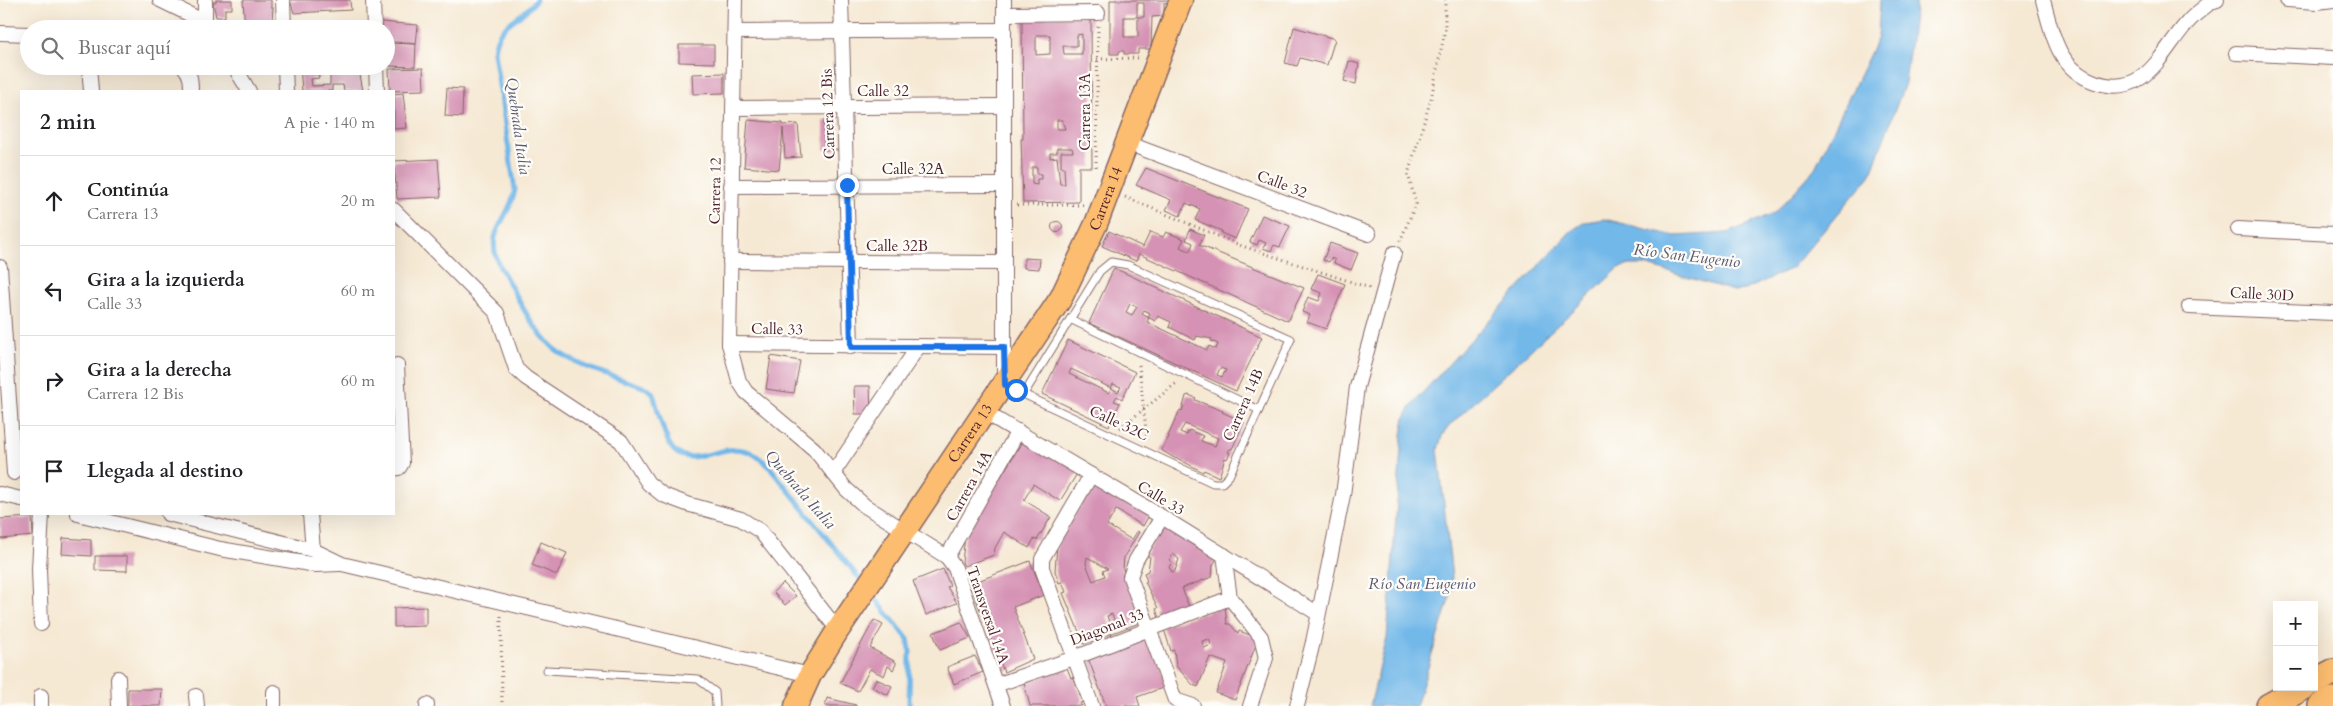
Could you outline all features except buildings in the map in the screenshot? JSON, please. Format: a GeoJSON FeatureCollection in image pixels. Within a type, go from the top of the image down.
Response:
{"type":"FeatureCollection","features":[{"type":"Feature","properties":{"kind":"highway"},"geometry":{"type":"LineString","coordinates":[[2318,680],[2333,672]]}},
{"type":"Feature","properties":{"kind":"highway"},"geometry":{"type":"LineString","coordinates":[[2269,706],[2297,691]]}},
{"type":"Feature","properties":{"kind":"highway"},"geometry":{"type":"LineString","coordinates":[[2322,706],[2333,700]]}},
{"type":"Feature","properties":{"kind":"main road","name":"Carrera 14"},"geometry":{"type":"LineString","coordinates":[[1014,389],[1061,298],[1099,199],[1127,143],[1182,0]]}},
{"type":"Feature","properties":{"kind":"main road","name":"Carrera 13"},"geometry":{"type":"LineString","coordinates":[[796,706],[810,675],[882,564],[986,413],[1014,389]]}},
{"type":"Feature","properties":{"kind":"street"},"geometry":{"type":"LineString","coordinates":[[160,0],[197,20]]}},
{"type":"Feature","properties":{"kind":"street"},"geometry":{"type":"LineString","coordinates":[[205,0],[207,20]]}},
{"type":"Feature","properties":{"kind":"street"},"geometry":{"type":"LineString","coordinates":[[283,0],[284,20]]}},
{"type":"Feature","properties":{"kind":"street"},"geometry":{"type":"LineString","coordinates":[[373,0],[374,20]]}},
{"type":"Feature","properties":{"kind":"street","name":"Carrera 12"},"geometry":{"type":"LineString","coordinates":[[735,0],[729,344],[739,381],[746,392],[814,449],[833,473]]}},
{"type":"Feature","properties":{"kind":"street","name":"Carrera 12 Bis"},"geometry":{"type":"LineString","coordinates":[[841,0],[851,347]]}},
{"type":"Feature","properties":{"kind":"street"},"geometry":{"type":"LineString","coordinates":[[2043,0],[2056,48],[2068,66],[2084,78],[2111,88],[2132,84],[2150,71],[2192,16],[2217,0]]}},
{"type":"Feature","properties":{"kind":"street"},"geometry":{"type":"LineString","coordinates":[[2287,0],[2317,2],[2333,0]]}},
{"type":"Feature","properties":{"kind":"street"},"geometry":{"type":"LineString","coordinates":[[1014,389],[1004,347],[1004,7],[1098,13]]}},
{"type":"Feature","properties":{"kind":"street"},"geometry":{"type":"LineString","coordinates":[[735,32],[1004,30]]}},
{"type":"Feature","properties":{"kind":"street"},"geometry":{"type":"LineString","coordinates":[[0,33],[20,34]]}},
{"type":"Feature","properties":{"kind":"street"},"geometry":{"type":"LineString","coordinates":[[2236,54],[2333,58]]}},
{"type":"Feature","properties":{"kind":"street"},"geometry":{"type":"LineString","coordinates":[[89,75],[90,90]]}},
{"type":"Feature","properties":{"kind":"street"},"geometry":{"type":"LineString","coordinates":[[189,75],[191,90]]}},
{"type":"Feature","properties":{"kind":"street"},"geometry":{"type":"LineString","coordinates":[[239,75],[248,90]]}},
{"type":"Feature","properties":{"kind":"street"},"geometry":{"type":"LineString","coordinates":[[285,75],[286,90]]}},
{"type":"Feature","properties":{"kind":"street"},"geometry":{"type":"LineString","coordinates":[[376,75],[377,90]]}},
{"type":"Feature","properties":{"kind":"street","name":"Calle 32"},"geometry":{"type":"LineString","coordinates":[[733,108],[1004,106]]}},
{"type":"Feature","properties":{"kind":"street","name":"Calle 32"},"geometry":{"type":"LineString","coordinates":[[1127,143],[1369,234]]}},
{"type":"Feature","properties":{"kind":"street","name":"Calle 32A"},"geometry":{"type":"LineString","coordinates":[[732,186],[1004,185]]}},
{"type":"Feature","properties":{"kind":"street"},"geometry":{"type":"LineString","coordinates":[[395,211],[497,313],[516,369],[526,378],[611,432],[631,454],[648,483],[663,495],[741,519],[760,531],[838,630]]}},
{"type":"Feature","properties":{"kind":"street"},"geometry":{"type":"LineString","coordinates":[[2238,229],[2333,234]]}},
{"type":"Feature","properties":{"kind":"street"},"geometry":{"type":"LineString","coordinates":[[1297,706],[1313,642],[1317,614],[1343,494],[1357,387],[1394,253]]}},
{"type":"Feature","properties":{"kind":"street","name":"Calle 32B"},"geometry":{"type":"LineString","coordinates":[[730,261],[1004,263]]}},
{"type":"Feature","properties":{"kind":"street"},"geometry":{"type":"LineString","coordinates":[[0,267],[18,474],[0,470]]}},
{"type":"Feature","properties":{"kind":"street","name":"Calle 30D"},"geometry":{"type":"LineString","coordinates":[[2188,307],[2333,313]]}},
{"type":"Feature","properties":{"kind":"street","name":"Calle 33"},"geometry":{"type":"LineString","coordinates":[[729,344],[851,347],[1004,347]]}},
{"type":"Feature","properties":{"kind":"street"},"geometry":{"type":"LineString","coordinates":[[918,347],[833,473],[846,489],[865,506],[948,557]]}},
{"type":"Feature","properties":{"kind":"street"},"geometry":{"type":"LineString","coordinates":[[395,468],[399,468],[402,463],[397,365]]}},
{"type":"Feature","properties":{"kind":"street","name":"Calle 33"},"geometry":{"type":"LineString","coordinates":[[986,413],[1162,517],[1317,614]]}},
{"type":"Feature","properties":{"kind":"street","name":"Carrera 14A"},"geometry":{"type":"LineString","coordinates":[[948,557],[1018,431]]}},
{"type":"Feature","properties":{"kind":"street"},"geometry":{"type":"LineString","coordinates":[[1091,475],[1042,560],[1042,568],[1092,706]]}},
{"type":"Feature","properties":{"kind":"street"},"geometry":{"type":"LineString","coordinates":[[0,494],[20,500]]}},
{"type":"Feature","properties":{"kind":"street"},"geometry":{"type":"LineString","coordinates":[[40,624],[39,569],[42,515]]}},
{"type":"Feature","properties":{"kind":"street"},"geometry":{"type":"LineString","coordinates":[[82,515],[220,550],[316,565],[342,564]]}},
{"type":"Feature","properties":{"kind":"street"},"geometry":{"type":"LineString","coordinates":[[177,515],[220,520],[313,550],[342,564],[810,675]]}},
{"type":"Feature","properties":{"kind":"street"},"geometry":{"type":"LineString","coordinates":[[310,515],[313,550]]}},
{"type":"Feature","properties":{"kind":"street"},"geometry":{"type":"LineString","coordinates":[[1162,517],[1136,560],[1130,577],[1175,700],[1193,706]]}},
{"type":"Feature","properties":{"kind":"street"},"geometry":{"type":"LineString","coordinates":[[1224,555],[1230,598],[1261,637],[1266,658],[1250,706]]}},
{"type":"Feature","properties":{"kind":"street","name":"Transversal 14A"},"geometry":{"type":"LineString","coordinates":[[948,557],[955,568],[1003,706]]}},
{"type":"Feature","properties":{"kind":"street","name":"Diagonal 33"},"geometry":{"type":"LineString","coordinates":[[996,685],[1074,658],[1230,598]]}},
{"type":"Feature","properties":{"kind":"street"},"geometry":{"type":"LineString","coordinates":[[118,678],[119,706]]}},
{"type":"Feature","properties":{"kind":"street"},"geometry":{"type":"LineString","coordinates":[[274,692],[274,706]]}},
{"type":"Feature","properties":{"kind":"lane","name":"Carrera 14B"},"geometry":{"type":"LineString","coordinates":[[1070,319],[1100,271],[1110,262],[1128,264],[1291,339],[1228,476],[1222,483]]}},
{"type":"Feature","properties":{"kind":"lane"},"geometry":{"type":"LineString","coordinates":[[1014,389],[1070,319],[1259,410]]}},
{"type":"Feature","properties":{"kind":"lane","name":"Calle 32C"},"geometry":{"type":"LineString","coordinates":[[1014,389],[1213,483],[1222,483]]}},
{"type":"Feature","properties":{"kind":"lane"},"geometry":{"type":"LineString","coordinates":[[547,670],[698,679],[715,692],[716,706]]}},
{"type":"Feature","properties":{"kind":"path"},"geometry":{"type":"LineString","coordinates":[[1394,253],[1416,204],[1408,174],[1431,99],[1445,30],[1445,0]]}},
{"type":"Feature","properties":{"kind":"path","name":"Carrera 13A"},"geometry":{"type":"LineString","coordinates":[[1098,13],[1099,199]]}},
{"type":"Feature","properties":{"kind":"path"},"geometry":{"type":"LineString","coordinates":[[1097,60],[1161,58]]}},
{"type":"Feature","properties":{"kind":"path"},"geometry":{"type":"LineString","coordinates":[[1004,205],[1099,199],[1382,292]]}},
{"type":"Feature","properties":{"kind":"path"},"geometry":{"type":"LineString","coordinates":[[1137,352],[1145,408],[1148,452]]}},
{"type":"Feature","properties":{"kind":"path"},"geometry":{"type":"LineString","coordinates":[[1112,435],[1187,376]]}},
{"type":"Feature","properties":{"kind":"path"},"geometry":{"type":"LineString","coordinates":[[501,603],[502,706]]}},
{"type":"Feature","properties":{"kind":"water","name":"Río San Eugenio"},"geometry":{"type":"Polygon","coordinates":[[[1880,0],[1916,0],[1905,83],[1870,176],[1792,268],[1745,290],[1734,291],[1645,265],[1630,265],[1619,268],[1450,425],[1442,436],[1438,449],[1453,587],[1416,706],[1370,706],[1387,638],[1402,435],[1405,417],[1414,402],[1571,231],[1585,222],[1604,219],[1675,236],[1728,233],[1776,212],[1814,170],[1878,37],[1880,0]]]}},
{"type":"Feature","properties":{"kind":"waterway","name":"Quebrada Italia"},"geometry":{"type":"LineString","coordinates":[[536,0],[499,34],[494,52],[515,190],[512,201],[499,227],[494,244],[500,267],[531,320],[545,340],[554,348],[585,366],[646,388],[653,393],[660,420],[670,445],[676,453],[694,457],[724,450],[743,450],[754,454],[769,466],[863,583]]}},
{"type":"Feature","properties":{"kind":"waterway","name":"Quebrada Italia"},"geometry":{"type":"LineString","coordinates":[[870,592],[908,639],[910,650],[909,706]]}},
{"type":"Feature","properties":{"kind":"route"},"geometry":{"type":"LineString","coordinates":[[847,185],[851,347],[1004,347],[1005,385],[1016,390]]}}]}
